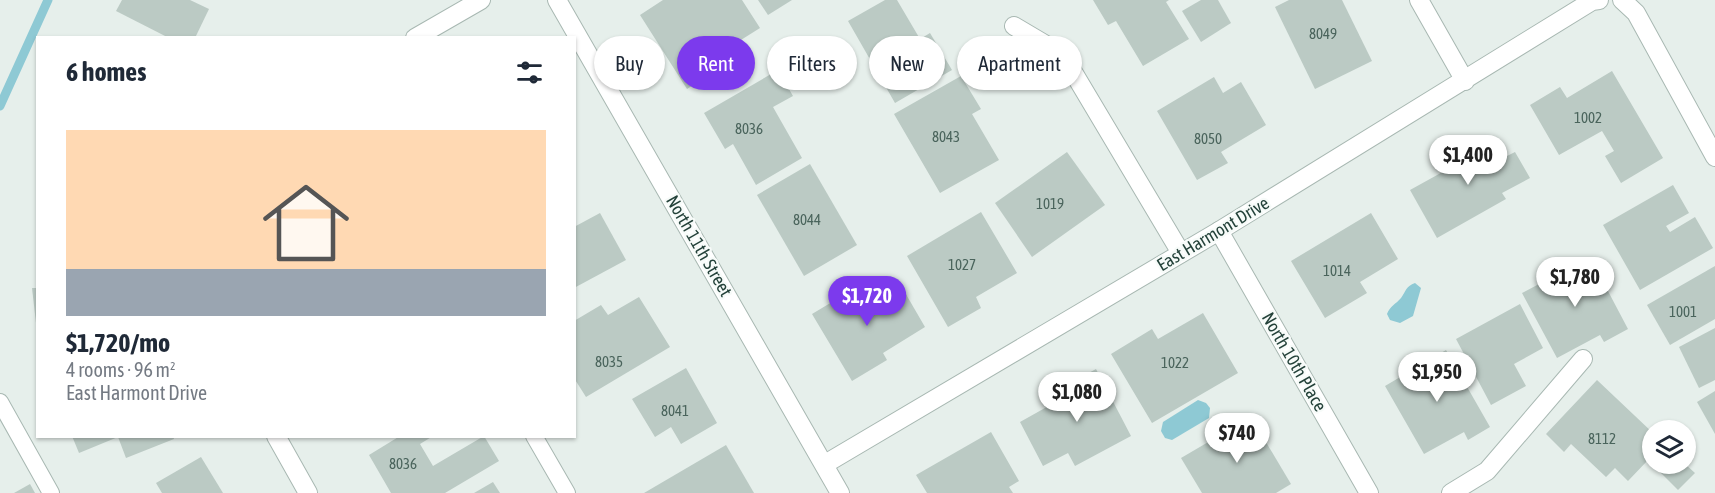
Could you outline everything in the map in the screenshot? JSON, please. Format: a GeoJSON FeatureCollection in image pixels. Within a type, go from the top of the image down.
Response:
{"type":"FeatureCollection","features":[{"type":"Feature","properties":{"kind":"street"},"geometry":{"type":"LineString","coordinates":[[418,36],[481,0]]}},
{"type":"Feature","properties":{"kind":"street","name":"North 11th Street"},"geometry":{"type":"LineString","coordinates":[[558,0],[840,493]]}},
{"type":"Feature","properties":{"kind":"street"},"geometry":{"type":"LineString","coordinates":[[1419,0],[1465,81]]}},
{"type":"Feature","properties":{"kind":"street","name":"East Harmont Drive"},"geometry":{"type":"LineString","coordinates":[[825,464],[1219,231],[1592,2],[1599,0]]}},
{"type":"Feature","properties":{"kind":"street"},"geometry":{"type":"LineString","coordinates":[[1622,0],[1636,13],[1715,157]]}},
{"type":"Feature","properties":{"kind":"street"},"geometry":{"type":"LineString","coordinates":[[1014,26],[1063,55],[1181,253]]}},
{"type":"Feature","properties":{"kind":"street","name":"North 10th Place"},"geometry":{"type":"LineString","coordinates":[[1219,231],[1369,493]]}},
{"type":"Feature","properties":{"kind":"street"},"geometry":{"type":"LineString","coordinates":[[1450,493],[1487,471],[1583,359]]}},
{"type":"Feature","properties":{"kind":"street"},"geometry":{"type":"LineString","coordinates":[[277,438],[308,493]]}},
{"type":"Feature","properties":{"kind":"lane"},"geometry":{"type":"LineString","coordinates":[[0,402],[51,493]]}},
{"type":"Feature","properties":{"kind":"lane"},"geometry":{"type":"LineString","coordinates":[[535,438],[567,493]]}},
{"type":"Feature","properties":{"kind":"water"},"geometry":{"type":"Polygon","coordinates":[[[1415,283],[1421,288],[1413,316],[1400,323],[1390,320],[1387,314],[1390,309],[1408,287],[1415,283]]]}},
{"type":"Feature","properties":{"kind":"water"},"geometry":{"type":"Polygon","coordinates":[[[1198,400],[1206,403],[1210,408],[1209,418],[1172,440],[1165,438],[1161,431],[1163,422],[1198,400]]]}},
{"type":"Feature","properties":{"kind":"building"},"geometry":{"type":"Polygon","coordinates":[[[122,0],[190,0],[209,9],[196,36],[165,36],[116,11],[122,0]]]}},
{"type":"Feature","properties":{"kind":"building"},"geometry":{"type":"Polygon","coordinates":[[[663,0],[742,0],[760,28],[747,36],[677,36],[677,73],[665,54],[665,36],[653,36],[640,15],[663,0]]]}},
{"type":"Feature","properties":{"kind":"building"},"geometry":{"type":"Polygon","coordinates":[[[758,0],[792,0],[768,15],[758,0]]]}},
{"type":"Feature","properties":{"kind":"building"},"geometry":{"type":"Polygon","coordinates":[[[885,0],[897,0],[918,36],[869,36],[869,58],[848,21],[885,0]]]}},
{"type":"Feature","properties":{"kind":"building"},"geometry":{"type":"Polygon","coordinates":[[[1093,0],[1169,0],[1166,2],[1189,39],[1143,66],[1116,21],[1108,25],[1093,0]]]}},
{"type":"Feature","properties":{"kind":"building"},"geometry":{"type":"Polygon","coordinates":[[[1201,0],[1218,0],[1231,23],[1201,42],[1182,11],[1201,0]]]}},
{"type":"Feature","properties":{"kind":"building"},"geometry":{"type":"Polygon","coordinates":[[[1289,0],[1342,0],[1372,61],[1315,89],[1275,7],[1289,0]]]}},
{"type":"Feature","properties":{"kind":"building"},"geometry":{"type":"Polygon","coordinates":[[[945,58],[952,70],[945,74],[945,58]]]}},
{"type":"Feature","properties":{"kind":"building"},"geometry":{"type":"Polygon","coordinates":[[[1612,71],[1663,158],[1621,183],[1605,156],[1614,151],[1602,131],[1559,155],[1530,105],[1560,87],[1567,98],[1612,71]]]}},
{"type":"Feature","properties":{"kind":"building"},"geometry":{"type":"Polygon","coordinates":[[[767,76],[767,90],[790,90],[793,96],[773,107],[802,158],[756,185],[733,144],[725,149],[704,113],[744,90],[755,90],[755,83],[767,76]]]}},
{"type":"Feature","properties":{"kind":"building"},"geometry":{"type":"Polygon","coordinates":[[[1214,77],[1223,93],[1241,82],[1266,125],[1221,152],[1228,163],[1197,180],[1157,111],[1214,77]]]}},
{"type":"Feature","properties":{"kind":"building"},"geometry":{"type":"Polygon","coordinates":[[[957,78],[957,90],[969,90],[981,109],[972,114],[999,160],[940,193],[894,114],[936,90],[945,90],[945,85],[957,78]]]}},
{"type":"Feature","properties":{"kind":"building"},"geometry":{"type":"Polygon","coordinates":[[[888,90],[917,90],[895,103],[888,90]]]}},
{"type":"Feature","properties":{"kind":"building"},"geometry":{"type":"Polygon","coordinates":[[[1487,135],[1501,159],[1515,152],[1530,178],[1502,193],[1506,199],[1437,238],[1410,190],[1457,164],[1452,155],[1487,135]]]}},
{"type":"Feature","properties":{"kind":"building"},"geometry":{"type":"Polygon","coordinates":[[[1067,152],[1105,205],[1032,257],[995,203],[1067,152]]]}},
{"type":"Feature","properties":{"kind":"building"},"geometry":{"type":"Polygon","coordinates":[[[810,164],[857,245],[804,276],[757,195],[810,164]]]}},
{"type":"Feature","properties":{"kind":"building"},"geometry":{"type":"Polygon","coordinates":[[[1673,185],[1689,213],[1666,226],[1670,232],[1695,217],[1713,248],[1640,290],[1603,225],[1673,185]]]}},
{"type":"Feature","properties":{"kind":"building"},"geometry":{"type":"Polygon","coordinates":[[[981,212],[1017,273],[976,297],[981,308],[948,327],[907,256],[981,212]]]}},
{"type":"Feature","properties":{"kind":"building"},"geometry":{"type":"Polygon","coordinates":[[[600,213],[626,260],[576,287],[576,226],[600,213]]]}},
{"type":"Feature","properties":{"kind":"building"},"geometry":{"type":"Polygon","coordinates":[[[1371,213],[1398,259],[1360,282],[1367,293],[1325,318],[1291,261],[1371,213]]]}},
{"type":"Feature","properties":{"kind":"building"},"geometry":{"type":"Polygon","coordinates":[[[1590,257],[1628,329],[1604,342],[1600,335],[1557,358],[1522,293],[1590,257]]]}},
{"type":"Feature","properties":{"kind":"building"},"geometry":{"type":"Polygon","coordinates":[[[1715,266],[1715,319],[1670,345],[1647,305],[1715,266]]]}},
{"type":"Feature","properties":{"kind":"building"},"geometry":{"type":"Polygon","coordinates":[[[862,284],[872,301],[900,284],[925,327],[883,353],[887,360],[852,381],[812,314],[862,284]]]}},
{"type":"Feature","properties":{"kind":"building"},"geometry":{"type":"Polygon","coordinates":[[[32,288],[36,288],[36,323],[32,288]]]}},
{"type":"Feature","properties":{"kind":"building"},"geometry":{"type":"Polygon","coordinates":[[[639,297],[670,347],[586,397],[576,381],[576,320],[601,305],[608,315],[639,297]]]}},
{"type":"Feature","properties":{"kind":"building"},"geometry":{"type":"Polygon","coordinates":[[[1520,304],[1543,348],[1514,364],[1526,386],[1491,405],[1456,339],[1520,304]]]}},
{"type":"Feature","properties":{"kind":"building"},"geometry":{"type":"Polygon","coordinates":[[[1203,313],[1238,373],[1152,423],[1111,354],[1152,329],[1158,339],[1203,313]]]}},
{"type":"Feature","properties":{"kind":"building"},"geometry":{"type":"Polygon","coordinates":[[[1715,328],[1715,380],[1699,388],[1679,347],[1715,328]]]}},
{"type":"Feature","properties":{"kind":"building"},"geometry":{"type":"Polygon","coordinates":[[[1446,350],[1490,427],[1468,440],[1464,432],[1424,454],[1385,386],[1446,350]]]}},
{"type":"Feature","properties":{"kind":"building"},"geometry":{"type":"Polygon","coordinates":[[[686,368],[717,423],[681,444],[671,427],[655,437],[632,399],[686,368]]]}},
{"type":"Feature","properties":{"kind":"building"},"geometry":{"type":"Polygon","coordinates":[[[1096,369],[1131,436],[1075,466],[1068,453],[1043,466],[1020,422],[1061,399],[1057,390],[1096,369]]]}},
{"type":"Feature","properties":{"kind":"building"},"geometry":{"type":"Polygon","coordinates":[[[1597,380],[1642,423],[1642,466],[1628,481],[1615,468],[1606,477],[1571,444],[1564,452],[1546,434],[1597,380]]]}},
{"type":"Feature","properties":{"kind":"building"},"geometry":{"type":"Polygon","coordinates":[[[1715,391],[1715,434],[1697,402],[1715,391]]]}},
{"type":"Feature","properties":{"kind":"building"},"geometry":{"type":"Polygon","coordinates":[[[1251,417],[1291,484],[1276,493],[1202,493],[1181,458],[1251,417]]]}},
{"type":"Feature","properties":{"kind":"building"},"geometry":{"type":"Polygon","coordinates":[[[991,432],[1019,481],[1009,487],[1013,493],[927,493],[916,475],[991,432]]]}},
{"type":"Feature","properties":{"kind":"building"},"geometry":{"type":"Polygon","coordinates":[[[73,438],[116,438],[79,453],[73,438]]]}},
{"type":"Feature","properties":{"kind":"building"},"geometry":{"type":"Polygon","coordinates":[[[118,438],[174,438],[174,439],[126,458],[118,438]]]}},
{"type":"Feature","properties":{"kind":"building"},"geometry":{"type":"Polygon","coordinates":[[[397,438],[430,438],[420,444],[433,466],[481,438],[485,438],[499,461],[445,493],[391,493],[369,455],[397,438]]]}},
{"type":"Feature","properties":{"kind":"building"},"geometry":{"type":"Polygon","coordinates":[[[726,445],[754,493],[644,493],[726,445]]]}},
{"type":"Feature","properties":{"kind":"building"},"geometry":{"type":"Polygon","coordinates":[[[201,457],[223,493],[162,493],[156,483],[201,457]]]}},
{"type":"Feature","properties":{"kind":"building"},"geometry":{"type":"Polygon","coordinates":[[[1662,474],[1694,474],[1678,490],[1662,474]]]}},
{"type":"Feature","properties":{"kind":"building"},"geometry":{"type":"Polygon","coordinates":[[[493,482],[500,493],[474,493],[493,482]]]}},
{"type":"Feature","properties":{"kind":"building"},"geometry":{"type":"Polygon","coordinates":[[[30,484],[35,493],[14,493],[30,484]]]}},
{"type":"Feature","properties":{"kind":"waterway"},"geometry":{"type":"LineString","coordinates":[[0,106],[48,0]]}}]}
